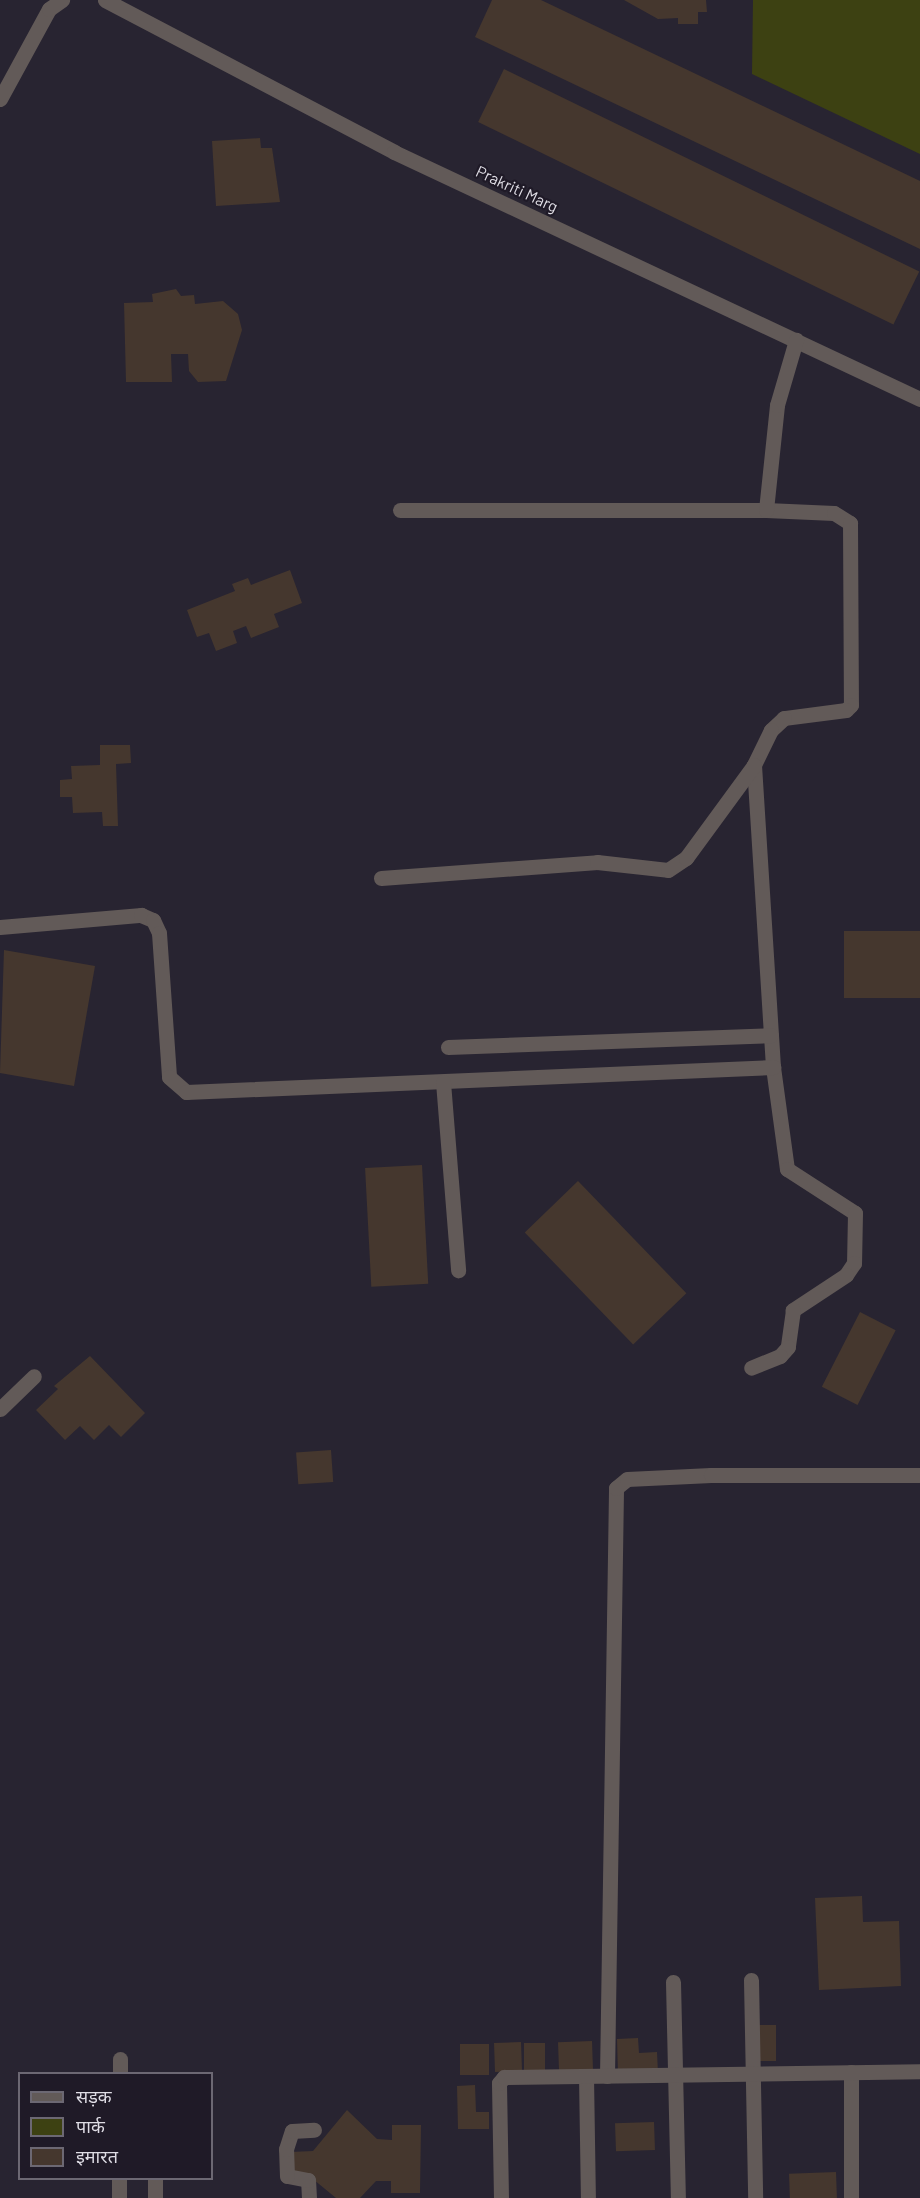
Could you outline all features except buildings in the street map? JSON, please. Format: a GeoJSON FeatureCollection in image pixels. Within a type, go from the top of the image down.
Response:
{"type":"FeatureCollection","features":[{"type":"Feature","properties":{"kind":"street"},"geometry":{"type":"LineString","coordinates":[[1,94],[49,9],[62,0]]}},
{"type":"Feature","properties":{"kind":"street","name":"Prakriti Marg"},"geometry":{"type":"LineString","coordinates":[[105,0],[394,152],[920,399]]}},
{"type":"Feature","properties":{"kind":"street"},"geometry":{"type":"LineString","coordinates":[[766,510],[777,405],[796,340]]}},
{"type":"Feature","properties":{"kind":"street"},"geometry":{"type":"LineString","coordinates":[[381,878],[586,863],[668,870],[686,858],[754,765],[771,730],[784,718],[846,710],[851,705],[850,523],[834,513],[766,510],[400,510]]}},
{"type":"Feature","properties":{"kind":"street"},"geometry":{"type":"LineString","coordinates":[[751,1368],[780,1356],[788,1347],[793,1310],[846,1275],[855,1254],[855,1213],[787,1169],[773,1067],[754,765]]}},
{"type":"Feature","properties":{"kind":"street"},"geometry":{"type":"LineString","coordinates":[[0,927],[141,915],[153,921],[159,933],[165,1058],[169,1077],[179,1090],[443,1082],[773,1067]]}},
{"type":"Feature","properties":{"kind":"street"},"geometry":{"type":"LineString","coordinates":[[448,1047],[771,1035]]}},
{"type":"Feature","properties":{"kind":"street"},"geometry":{"type":"LineString","coordinates":[[443,1082],[458,1270]]}},
{"type":"Feature","properties":{"kind":"street"},"geometry":{"type":"LineString","coordinates":[[0,1409],[34,1376]]}},
{"type":"Feature","properties":{"kind":"street"},"geometry":{"type":"LineString","coordinates":[[607,2076],[616,1488],[627,1479],[711,1475],[920,1475]]}},
{"type":"Feature","properties":{"kind":"street"},"geometry":{"type":"LineString","coordinates":[[751,1980],[755,2198]]}},
{"type":"Feature","properties":{"kind":"street"},"geometry":{"type":"LineString","coordinates":[[673,1982],[678,2198]]}},
{"type":"Feature","properties":{"kind":"street"},"geometry":{"type":"LineString","coordinates":[[501,2198],[501,2080],[586,2076],[920,2071]]}},
{"type":"Feature","properties":{"kind":"street"},"geometry":{"type":"LineString","coordinates":[[851,2072],[851,2198]]}},
{"type":"Feature","properties":{"kind":"street"},"geometry":{"type":"LineString","coordinates":[[586,2076],[588,2198]]}},
{"type":"Feature","properties":{"kind":"street"},"geometry":{"type":"LineString","coordinates":[[309,2198],[308,2180],[287,2176],[286,2149],[292,2131],[314,2130]]}},
{"type":"Feature","properties":{"kind":"street"},"geometry":{"type":"LineString","coordinates":[[119,2180],[119,2198]]}},
{"type":"Feature","properties":{"kind":"street"},"geometry":{"type":"LineString","coordinates":[[155,2180],[155,2198]]}},
{"type":"Feature","properties":{"kind":"green space"},"geometry":{"type":"Polygon","coordinates":[[[753,0],[920,0],[920,154],[752,74],[753,0]]]}}]}
